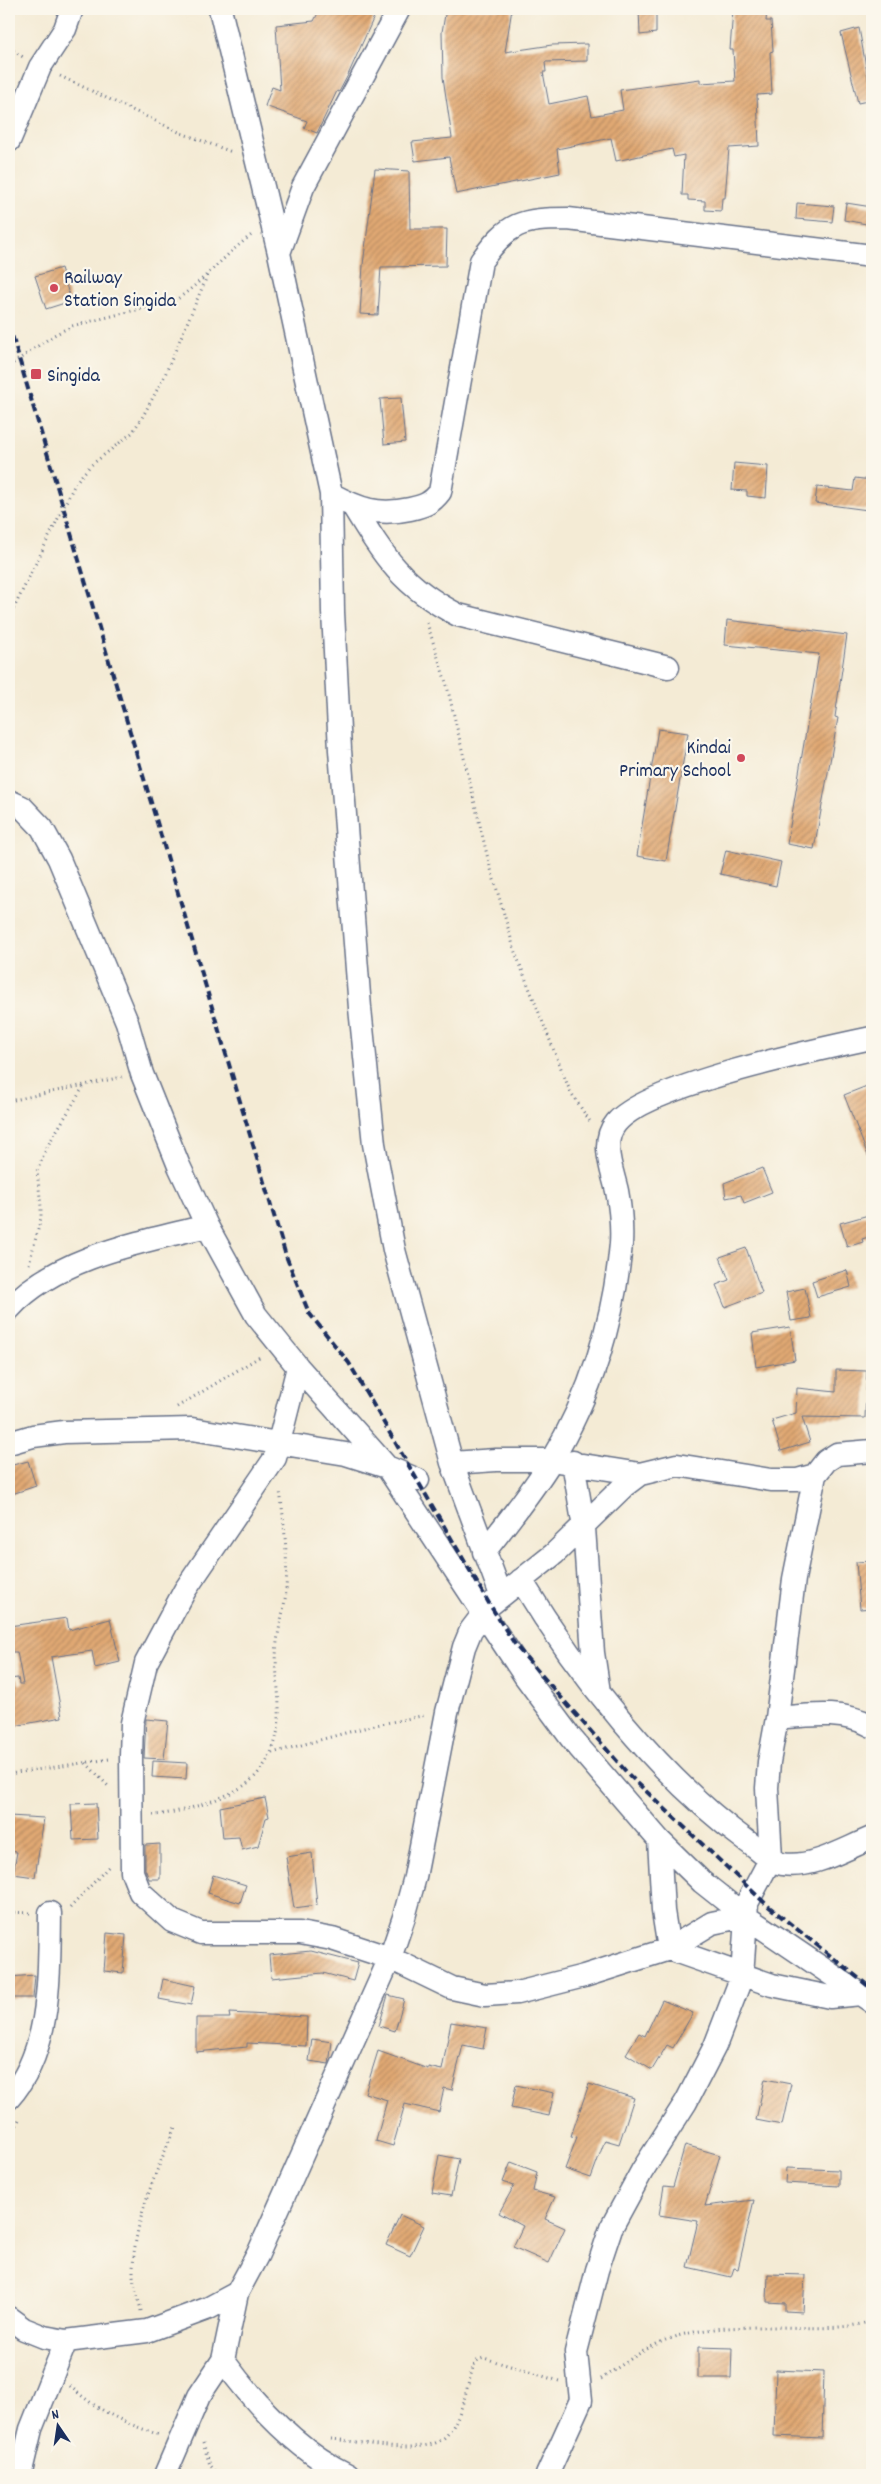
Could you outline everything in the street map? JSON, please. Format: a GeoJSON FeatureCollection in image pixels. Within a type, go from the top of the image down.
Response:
{"type":"FeatureCollection","features":[{"type":"Feature","properties":{"kind":"street"},"geometry":{"type":"LineString","coordinates":[[9,141],[40,67],[65,29],[72,9]]}},
{"type":"Feature","properties":{"kind":"street"},"geometry":{"type":"LineString","coordinates":[[220,9],[272,220],[331,494],[333,612],[340,750],[360,1008],[374,1144],[394,1250],[452,1463],[501,1595]]}},
{"type":"Feature","properties":{"kind":"street"},"geometry":{"type":"LineString","coordinates":[[279,252],[303,187],[399,9]]}},
{"type":"Feature","properties":{"kind":"street"},"geometry":{"type":"LineString","coordinates":[[331,494],[353,506],[389,514],[426,505],[434,500],[440,492],[481,261],[497,239],[512,228],[534,219],[568,219],[872,256]]}},
{"type":"Feature","properties":{"kind":"street"},"geometry":{"type":"LineString","coordinates":[[353,506],[384,558],[414,589],[435,604],[458,615],[668,667]]}},
{"type":"Feature","properties":{"kind":"street"},"geometry":{"type":"LineString","coordinates":[[9,800],[22,807],[42,828],[59,859],[127,1022],[142,1074],[179,1166],[207,1226],[256,1315],[298,1367],[387,1466],[482,1613],[571,1738],[659,1840],[702,1882],[745,1916],[866,1998]]}},
{"type":"Feature","properties":{"kind":"street"},"geometry":{"type":"LineString","coordinates":[[484,1552],[520,1507],[562,1461],[579,1406],[597,1360],[610,1316],[621,1242],[617,1194],[607,1144],[616,1123],[633,1109],[678,1089],[733,1072],[872,1038]]}},
{"type":"Feature","properties":{"kind":"street"},"geometry":{"type":"LineString","coordinates":[[14,1303],[39,1284],[96,1256],[207,1226]]}},
{"type":"Feature","properties":{"kind":"street"},"geometry":{"type":"LineString","coordinates":[[298,1367],[277,1451],[185,1590],[146,1663],[132,1722],[131,1756],[132,1872],[140,1892],[172,1921],[201,1932],[300,1932],[332,1939],[390,1958],[452,1988],[485,1994],[517,1993],[548,1987],[669,1949],[712,1923],[745,1916]]}},
{"type":"Feature","properties":{"kind":"street"},"geometry":{"type":"LineString","coordinates":[[9,1443],[33,1436],[64,1432],[192,1429],[277,1451],[346,1454],[387,1466],[418,1480]]}},
{"type":"Feature","properties":{"kind":"street"},"geometry":{"type":"LineString","coordinates":[[547,2475],[573,2420],[580,2388],[576,2352],[597,2270],[611,2228],[642,2171],[686,2102],[715,2046],[742,1976],[747,1903],[752,1890],[771,1858],[768,1762],[777,1718],[794,1579],[816,1475],[826,1461],[837,1454],[872,1451]]}},
{"type":"Feature","properties":{"kind":"street"},"geometry":{"type":"LineString","coordinates":[[452,1463],[496,1460],[562,1461],[640,1474],[677,1465],[771,1480],[797,1480],[816,1475]]}},
{"type":"Feature","properties":{"kind":"street"},"geometry":{"type":"LineString","coordinates":[[562,1461],[584,1528],[590,1625],[599,1692]]}},
{"type":"Feature","properties":{"kind":"street"},"geometry":{"type":"LineString","coordinates":[[165,2475],[199,2396],[223,2360],[237,2293],[258,2254],[390,1958],[415,1877],[447,1712],[464,1646],[471,1630],[482,1613],[501,1595],[584,1528],[624,1486],[640,1474]]}},
{"type":"Feature","properties":{"kind":"street"},"geometry":{"type":"LineString","coordinates":[[521,1580],[548,1625],[599,1692],[688,1792],[724,1825],[780,1864],[803,1864],[872,1838]]}},
{"type":"Feature","properties":{"kind":"street"},"geometry":{"type":"LineString","coordinates":[[777,1718],[822,1714],[857,1718],[872,1726]]}},
{"type":"Feature","properties":{"kind":"street"},"geometry":{"type":"LineString","coordinates":[[659,1840],[663,1911],[669,1949]]}},
{"type":"Feature","properties":{"kind":"street"},"geometry":{"type":"LineString","coordinates":[[9,2098],[22,2083],[40,2033],[49,1964],[50,1913]]}},
{"type":"Feature","properties":{"kind":"street"},"geometry":{"type":"LineString","coordinates":[[669,1949],[772,1985],[830,1997],[866,1998]]}},
{"type":"Feature","properties":{"kind":"street"},"geometry":{"type":"LineString","coordinates":[[9,2318],[24,2329],[44,2337],[66,2342],[146,2331],[209,2308],[237,2293]]}},
{"type":"Feature","properties":{"kind":"street"},"geometry":{"type":"LineString","coordinates":[[20,2475],[31,2429],[66,2342]]}},
{"type":"Feature","properties":{"kind":"street"},"geometry":{"type":"LineString","coordinates":[[223,2360],[245,2390],[269,2416],[317,2456],[348,2475]]}},
{"type":"Feature","properties":{"kind":"path"},"geometry":{"type":"LineString","coordinates":[[40,67],[182,133],[258,162]]}},
{"type":"Feature","properties":{"kind":"path"},"geometry":{"type":"LineString","coordinates":[[9,366],[54,335],[72,326],[176,300],[208,274],[232,249],[272,220]]}},
{"type":"Feature","properties":{"kind":"path"},"geometry":{"type":"LineString","coordinates":[[9,618],[76,482],[90,466],[132,433],[143,416],[164,377],[208,274]]}},
{"type":"Feature","properties":{"kind":"path"},"geometry":{"type":"LineString","coordinates":[[414,589],[441,661],[488,859],[515,952],[570,1091],[587,1118],[607,1144]]}},
{"type":"Feature","properties":{"kind":"path"},"geometry":{"type":"LineString","coordinates":[[9,1101],[85,1084],[142,1074]]}},
{"type":"Feature","properties":{"kind":"path"},"geometry":{"type":"LineString","coordinates":[[14,1303],[41,1218],[42,1206],[37,1171],[48,1145],[85,1084]]}},
{"type":"Feature","properties":{"kind":"path"},"geometry":{"type":"LineString","coordinates":[[143,1429],[280,1345]]}},
{"type":"Feature","properties":{"kind":"path"},"geometry":{"type":"LineString","coordinates":[[9,1912],[50,1913],[62,1912],[72,1907],[132,1827],[164,1815],[198,1806],[249,1782],[271,1754],[279,1718],[277,1642],[286,1589],[284,1528],[277,1451]]}},
{"type":"Feature","properties":{"kind":"path"},"geometry":{"type":"LineString","coordinates":[[271,1754],[371,1726],[447,1712]]}},
{"type":"Feature","properties":{"kind":"path"},"geometry":{"type":"LineString","coordinates":[[9,1774],[131,1756]]}},
{"type":"Feature","properties":{"kind":"path"},"geometry":{"type":"LineString","coordinates":[[146,2331],[133,2275],[135,2240],[156,2174],[175,2127]]}},
{"type":"Feature","properties":{"kind":"path"},"geometry":{"type":"LineString","coordinates":[[328,2438],[412,2448],[444,2438],[456,2420],[474,2365],[478,2360],[484,2358],[580,2388],[625,2362],[680,2335],[714,2329],[822,2328],[861,2325],[872,2321]]}},
{"type":"Feature","properties":{"kind":"path"},"geometry":{"type":"LineString","coordinates":[[54,2368],[67,2384],[100,2411],[131,2425],[178,2441]]}},
{"type":"Feature","properties":{"kind":"building"},"geometry":{"type":"Polygon","coordinates":[[[320,9],[355,9],[374,17],[348,75],[339,92],[337,91],[317,133],[304,128],[307,121],[265,106],[272,87],[280,90],[276,25],[314,21],[320,9]]]}},
{"type":"Feature","properties":{"kind":"building"},"geometry":{"type":"Polygon","coordinates":[[[446,9],[512,9],[505,52],[552,45],[587,44],[587,61],[545,62],[546,72],[543,72],[549,104],[588,96],[592,116],[623,110],[620,90],[700,79],[700,83],[735,81],[733,50],[730,50],[733,9],[767,9],[766,21],[771,21],[773,51],[770,52],[772,94],[757,95],[759,146],[729,148],[725,198],[722,198],[721,211],[705,210],[705,201],[688,200],[688,195],[682,195],[684,155],[674,157],[672,149],[616,161],[611,138],[557,149],[560,173],[456,194],[449,157],[415,161],[412,142],[452,138],[443,77],[442,32],[446,9]]]}},
{"type":"Feature","properties":{"kind":"building"},"geometry":{"type":"Polygon","coordinates":[[[639,9],[656,9],[656,33],[640,35],[639,9]]]}},
{"type":"Feature","properties":{"kind":"building"},"geometry":{"type":"Polygon","coordinates":[[[859,28],[872,100],[858,103],[841,33],[859,28]]]}},
{"type":"Feature","properties":{"kind":"building"},"geometry":{"type":"Polygon","coordinates":[[[375,169],[409,171],[410,229],[447,229],[446,266],[381,267],[378,315],[360,314],[363,265],[375,169]]]}},
{"type":"Feature","properties":{"kind":"building"},"geometry":{"type":"Polygon","coordinates":[[[797,203],[834,206],[832,222],[796,219],[797,203]]]}},
{"type":"Feature","properties":{"kind":"building"},"geometry":{"type":"Polygon","coordinates":[[[846,203],[872,207],[872,225],[844,220],[846,203]]]}},
{"type":"Feature","properties":{"kind":"building","name":"Railway Station Singida"},"geometry":{"type":"Polygon","coordinates":[[[61,268],[71,301],[46,309],[35,276],[61,268]]]}},
{"type":"Feature","properties":{"kind":"building"},"geometry":{"type":"Polygon","coordinates":[[[401,398],[405,442],[384,444],[380,399],[401,398]]]}},
{"type":"Feature","properties":{"kind":"building"},"geometry":{"type":"Polygon","coordinates":[[[734,463],[768,466],[766,498],[747,496],[747,491],[732,490],[734,463]]]}},
{"type":"Feature","properties":{"kind":"building"},"geometry":{"type":"Polygon","coordinates":[[[855,478],[871,480],[868,510],[815,503],[817,487],[853,491],[855,478]]]}},
{"type":"Feature","properties":{"kind":"building"},"geometry":{"type":"Polygon","coordinates":[[[727,620],[847,635],[835,717],[838,718],[814,849],[787,844],[819,654],[725,645],[727,620]]]}},
{"type":"Feature","properties":{"kind":"building"},"geometry":{"type":"Polygon","coordinates":[[[658,729],[688,733],[666,861],[637,856],[658,729]]]}},
{"type":"Feature","properties":{"kind":"building"},"geometry":{"type":"Polygon","coordinates":[[[726,850],[781,862],[776,886],[720,874],[726,850]]]}},
{"type":"Feature","properties":{"kind":"building"},"geometry":{"type":"Polygon","coordinates":[[[872,1084],[872,1163],[871,1163],[844,1095],[872,1084]]]}},
{"type":"Feature","properties":{"kind":"building"},"geometry":{"type":"Polygon","coordinates":[[[762,1168],[772,1192],[744,1203],[741,1195],[726,1198],[724,1183],[762,1168]]]}},
{"type":"Feature","properties":{"kind":"building"},"geometry":{"type":"Polygon","coordinates":[[[872,1214],[872,1236],[862,1239],[863,1242],[847,1247],[840,1223],[872,1214]]]}},
{"type":"Feature","properties":{"kind":"building"},"geometry":{"type":"Polygon","coordinates":[[[746,1248],[762,1293],[725,1307],[716,1285],[729,1280],[720,1257],[746,1248]]]}},
{"type":"Feature","properties":{"kind":"building"},"geometry":{"type":"Polygon","coordinates":[[[847,1270],[851,1287],[817,1297],[812,1281],[847,1270]]]}},
{"type":"Feature","properties":{"kind":"building"},"geometry":{"type":"Polygon","coordinates":[[[805,1288],[811,1318],[791,1321],[786,1292],[805,1288]]]}},
{"type":"Feature","properties":{"kind":"building"},"geometry":{"type":"Polygon","coordinates":[[[790,1327],[795,1360],[756,1367],[752,1333],[790,1327]]]}},
{"type":"Feature","properties":{"kind":"building"},"geometry":{"type":"Polygon","coordinates":[[[836,1370],[867,1371],[865,1418],[802,1417],[810,1442],[781,1451],[772,1420],[796,1413],[797,1388],[836,1392],[836,1370]]]}},
{"type":"Feature","properties":{"kind":"building"},"geometry":{"type":"Polygon","coordinates":[[[28,1461],[36,1486],[9,1495],[9,1466],[28,1461]]]}},
{"type":"Feature","properties":{"kind":"building"},"geometry":{"type":"Polygon","coordinates":[[[872,1561],[872,1608],[860,1609],[856,1562],[872,1561]]]}},
{"type":"Feature","properties":{"kind":"building"},"geometry":{"type":"Polygon","coordinates":[[[67,1618],[69,1630],[110,1619],[120,1662],[95,1668],[92,1651],[51,1657],[62,1717],[9,1727],[9,1679],[18,1678],[19,1684],[23,1684],[17,1652],[9,1652],[9,1626],[67,1618]]]}},
{"type":"Feature","properties":{"kind":"building"},"geometry":{"type":"Polygon","coordinates":[[[146,1719],[168,1721],[164,1759],[144,1758],[146,1719]]]}},
{"type":"Feature","properties":{"kind":"building"},"geometry":{"type":"Polygon","coordinates":[[[153,1761],[187,1763],[186,1779],[152,1777],[153,1761]]]}},
{"type":"Feature","properties":{"kind":"building"},"geometry":{"type":"Polygon","coordinates":[[[265,1798],[269,1817],[266,1818],[258,1846],[242,1850],[239,1837],[223,1838],[220,1807],[265,1798]]]}},
{"type":"Feature","properties":{"kind":"building"},"geometry":{"type":"Polygon","coordinates":[[[96,1803],[98,1839],[73,1840],[71,1804],[96,1803]]]}},
{"type":"Feature","properties":{"kind":"building"},"geometry":{"type":"Polygon","coordinates":[[[9,1816],[44,1818],[35,1877],[13,1874],[17,1852],[9,1851],[9,1816]]]}},
{"type":"Feature","properties":{"kind":"building"},"geometry":{"type":"Polygon","coordinates":[[[160,1844],[160,1879],[149,1879],[145,1869],[145,1845],[160,1844]]]}},
{"type":"Feature","properties":{"kind":"building"},"geometry":{"type":"Polygon","coordinates":[[[312,1853],[317,1905],[294,1908],[286,1857],[312,1853]]]}},
{"type":"Feature","properties":{"kind":"building"},"geometry":{"type":"Polygon","coordinates":[[[213,1875],[246,1885],[240,1903],[208,1893],[213,1875]]]}},
{"type":"Feature","properties":{"kind":"building"},"geometry":{"type":"Polygon","coordinates":[[[107,1933],[126,1935],[123,1973],[104,1971],[107,1933]]]}},
{"type":"Feature","properties":{"kind":"building"},"geometry":{"type":"Polygon","coordinates":[[[311,1951],[358,1963],[353,1981],[323,1973],[271,1978],[269,1955],[311,1951]]]}},
{"type":"Feature","properties":{"kind":"building"},"geometry":{"type":"Polygon","coordinates":[[[35,1975],[33,1998],[9,1998],[9,1977],[35,1975]]]}},
{"type":"Feature","properties":{"kind":"building"},"geometry":{"type":"Polygon","coordinates":[[[163,1979],[195,1986],[191,2005],[159,1999],[163,1979]]]}},
{"type":"Feature","properties":{"kind":"building"},"geometry":{"type":"Polygon","coordinates":[[[388,1995],[404,1999],[395,2031],[379,2026],[388,1995]]]}},
{"type":"Feature","properties":{"kind":"building"},"geometry":{"type":"Polygon","coordinates":[[[662,2000],[693,2013],[673,2048],[667,2045],[652,2070],[626,2054],[639,2033],[645,2036],[662,2000]]]}},
{"type":"Feature","properties":{"kind":"building"},"geometry":{"type":"Polygon","coordinates":[[[229,2013],[307,2017],[306,2046],[247,2043],[247,2047],[196,2052],[196,2018],[230,2018],[229,2013]]]}},
{"type":"Feature","properties":{"kind":"building"},"geometry":{"type":"Polygon","coordinates":[[[451,2022],[487,2028],[483,2049],[463,2045],[452,2090],[444,2088],[439,2112],[405,2104],[393,2146],[376,2141],[387,2100],[365,2093],[378,2051],[428,2069],[428,2067],[442,2070],[451,2022]]]}},
{"type":"Feature","properties":{"kind":"building"},"geometry":{"type":"Polygon","coordinates":[[[312,2039],[332,2042],[329,2064],[309,2061],[312,2039]]]}},
{"type":"Feature","properties":{"kind":"building"},"geometry":{"type":"Polygon","coordinates":[[[765,2079],[791,2084],[782,2125],[756,2120],[765,2079]]]}},
{"type":"Feature","properties":{"kind":"building"},"geometry":{"type":"Polygon","coordinates":[[[589,2084],[634,2098],[619,2144],[605,2140],[591,2178],[565,2169],[577,2137],[571,2136],[589,2084]]]}},
{"type":"Feature","properties":{"kind":"building"},"geometry":{"type":"Polygon","coordinates":[[[516,2085],[554,2093],[549,2116],[511,2108],[516,2085]]]}},
{"type":"Feature","properties":{"kind":"building"},"geometry":{"type":"Polygon","coordinates":[[[685,2145],[720,2155],[705,2206],[754,2200],[738,2269],[734,2268],[731,2277],[687,2267],[698,2221],[659,2215],[664,2186],[673,2187],[685,2145]]]}},
{"type":"Feature","properties":{"kind":"building"},"geometry":{"type":"Polygon","coordinates":[[[439,2155],[459,2159],[451,2196],[432,2193],[439,2155]]]}},
{"type":"Feature","properties":{"kind":"building"},"geometry":{"type":"Polygon","coordinates":[[[511,2162],[537,2172],[533,2191],[555,2197],[545,2219],[565,2228],[549,2263],[513,2247],[523,2226],[499,2213],[514,2186],[503,2182],[511,2162]]]}},
{"type":"Feature","properties":{"kind":"building"},"geometry":{"type":"Polygon","coordinates":[[[786,2168],[839,2170],[839,2186],[785,2183],[786,2168]]]}},
{"type":"Feature","properties":{"kind":"building"},"geometry":{"type":"Polygon","coordinates":[[[400,2215],[424,2226],[410,2256],[386,2245],[400,2215]]]}},
{"type":"Feature","properties":{"kind":"building"},"geometry":{"type":"Polygon","coordinates":[[[768,2274],[805,2275],[803,2312],[785,2311],[785,2303],[767,2302],[768,2274]]]}},
{"type":"Feature","properties":{"kind":"building"},"geometry":{"type":"Polygon","coordinates":[[[698,2347],[732,2348],[731,2378],[698,2378],[698,2347]]]}},
{"type":"Feature","properties":{"kind":"building"},"geometry":{"type":"Polygon","coordinates":[[[776,2370],[824,2372],[822,2438],[774,2436],[776,2370]]]}},
{"type":"Feature","properties":{"kind":"railway"},"geometry":{"type":"LineString","coordinates":[[9,325],[286,1256],[309,1313],[349,1363],[490,1605],[516,1646],[630,1776],[768,1906],[872,1989]]}},
{"type":"Feature","properties":{"kind":"place","name":"Railway Station Singida"},"geometry":{"type":"Point","coordinates":[54,288]}},
{"type":"Feature","properties":{"kind":"place","name":"Singida"},"geometry":{"type":"Point","coordinates":[36,374]}},
{"type":"Feature","properties":{"kind":"place","name":"Kindai Primary School"},"geometry":{"type":"Point","coordinates":[741,758]}}]}
